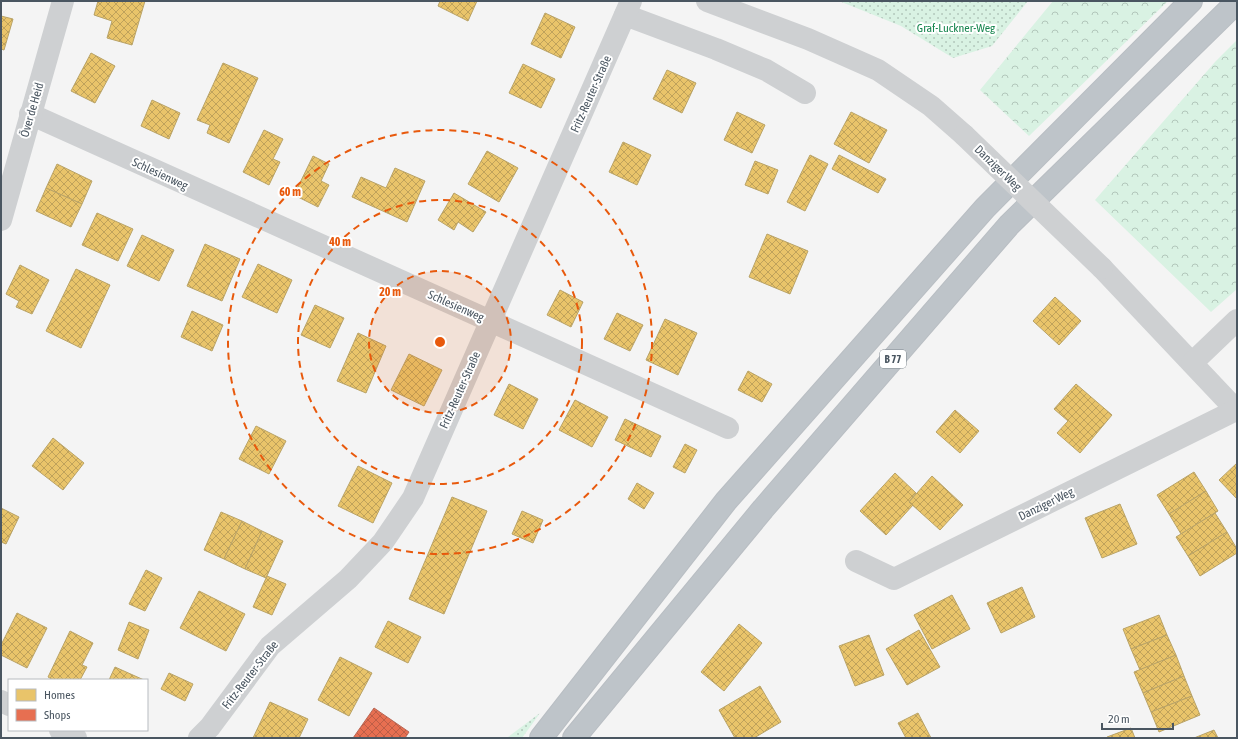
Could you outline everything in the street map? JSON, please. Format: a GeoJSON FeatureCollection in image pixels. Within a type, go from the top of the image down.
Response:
{"type":"FeatureCollection","features":[{"type":"Feature","properties":{"kind":"highway","name":"B 77"},"geometry":{"type":"LineString","coordinates":[[541,738],[726,501],[985,208],[1191,1]]}},
{"type":"Feature","properties":{"kind":"highway","name":"B 77"},"geometry":{"type":"LineString","coordinates":[[574,738],[763,509],[1009,225],[1237,2]]}},
{"type":"Feature","properties":{"kind":"street","name":"Över de Heid"},"geometry":{"type":"LineString","coordinates":[[1,220],[63,1]]}},
{"type":"Feature","properties":{"kind":"street","name":"Danziger Weg"},"geometry":{"type":"LineString","coordinates":[[707,1],[808,39],[878,70],[931,106],[964,135],[1102,268],[1236,411],[894,579],[856,561]]}},
{"type":"Feature","properties":{"kind":"street"},"geometry":{"type":"LineString","coordinates":[[628,8],[716,49],[766,70],[805,93]]}},
{"type":"Feature","properties":{"kind":"street","name":"Fritz-Reuter-Straße"},"geometry":{"type":"LineString","coordinates":[[205,732],[270,646],[348,579],[383,542],[413,498],[628,8]]}},
{"type":"Feature","properties":{"kind":"street","name":"Schlesienweg"},"geometry":{"type":"LineString","coordinates":[[30,114],[213,198],[728,428]]}},
{"type":"Feature","properties":{"kind":"street"},"geometry":{"type":"LineString","coordinates":[[1192,363],[1237,320]]}},
{"type":"Feature","properties":{"kind":"street"},"geometry":{"type":"LineString","coordinates":[[62,731],[76,738]]}},
{"type":"Feature","properties":{"kind":"green space","name":"Graf-Luckner-Weg"},"geometry":{"type":"Polygon","coordinates":[[[839,1],[1028,1],[992,46],[953,58],[901,26],[839,1]]]}},
{"type":"Feature","properties":{"kind":"green space"},"geometry":{"type":"Polygon","coordinates":[[[1053,1],[1168,1],[1029,136],[980,90],[1053,1]]]}},
{"type":"Feature","properties":{"kind":"green space"},"geometry":{"type":"Polygon","coordinates":[[[1237,40],[1237,289],[1211,312],[1095,200],[1215,62],[1237,40]]]}},
{"type":"Feature","properties":{"kind":"green space"},"geometry":{"type":"Polygon","coordinates":[[[540,713],[522,738],[507,738],[508,737],[540,713]]]}},
{"type":"Feature","properties":{"kind":"building: Homes"},"geometry":{"type":"Polygon","coordinates":[[[98,1],[145,1],[132,45],[107,38],[112,21],[94,15],[98,1]]]}},
{"type":"Feature","properties":{"kind":"building: Homes"},"geometry":{"type":"Polygon","coordinates":[[[440,1],[477,1],[468,21],[438,6],[440,1]]]}},
{"type":"Feature","properties":{"kind":"building: Homes"},"geometry":{"type":"Polygon","coordinates":[[[545,13],[575,27],[561,58],[531,44],[545,13]]]}},
{"type":"Feature","properties":{"kind":"building: Homes"},"geometry":{"type":"Polygon","coordinates":[[[1,16],[13,19],[4,50],[1,49],[1,16]]]}},
{"type":"Feature","properties":{"kind":"building: Homes"},"geometry":{"type":"Polygon","coordinates":[[[91,53],[115,66],[95,103],[71,91],[91,53]]]}},
{"type":"Feature","properties":{"kind":"building: Homes"},"geometry":{"type":"Polygon","coordinates":[[[223,63],[258,78],[229,143],[207,133],[210,125],[197,120],[223,63]]]}},
{"type":"Feature","properties":{"kind":"building: Homes"},"geometry":{"type":"Polygon","coordinates":[[[523,64],[555,79],[541,108],[509,93],[523,64]]]}},
{"type":"Feature","properties":{"kind":"building: Homes"},"geometry":{"type":"Polygon","coordinates":[[[667,70],[696,83],[682,113],[653,99],[667,70]]]}},
{"type":"Feature","properties":{"kind":"building: Homes"},"geometry":{"type":"Polygon","coordinates":[[[152,100],[180,113],[169,139],[141,126],[152,100]]]}},
{"type":"Feature","properties":{"kind":"building: Homes"},"geometry":{"type":"Polygon","coordinates":[[[737,112],[765,125],[752,153],[724,140],[737,112]]]}},
{"type":"Feature","properties":{"kind":"building: Homes"},"geometry":{"type":"Polygon","coordinates":[[[851,112],[887,130],[869,163],[834,144],[851,112]]]}},
{"type":"Feature","properties":{"kind":"building: Homes"},"geometry":{"type":"Polygon","coordinates":[[[264,130],[283,139],[273,159],[280,162],[269,185],[243,172],[264,130]]]}},
{"type":"Feature","properties":{"kind":"building: Homes"},"geometry":{"type":"Polygon","coordinates":[[[623,142],[651,155],[637,185],[609,172],[623,142]]]}},
{"type":"Feature","properties":{"kind":"building: Homes"},"geometry":{"type":"Polygon","coordinates":[[[487,151],[518,168],[499,202],[468,184],[487,151]]]}},
{"type":"Feature","properties":{"kind":"building: Homes"},"geometry":{"type":"Polygon","coordinates":[[[810,155],[828,164],[805,211],[787,202],[810,155]]]}},
{"type":"Feature","properties":{"kind":"building: Homes"},"geometry":{"type":"Polygon","coordinates":[[[839,155],[886,179],[878,193],[832,169],[839,155]]]}},
{"type":"Feature","properties":{"kind":"building: Homes"},"geometry":{"type":"Polygon","coordinates":[[[313,156],[329,164],[321,181],[329,185],[318,207],[294,195],[313,156]]]}},
{"type":"Feature","properties":{"kind":"building: Homes"},"geometry":{"type":"Polygon","coordinates":[[[755,161],[778,170],[768,194],[745,185],[755,161]]]}},
{"type":"Feature","properties":{"kind":"building: Homes"},"geometry":{"type":"Polygon","coordinates":[[[57,164],[92,181],[82,204],[46,188],[57,164]]]}},
{"type":"Feature","properties":{"kind":"building: Homes"},"geometry":{"type":"Polygon","coordinates":[[[395,168],[425,181],[407,222],[352,197],[361,177],[386,188],[395,168]]]}},
{"type":"Feature","properties":{"kind":"building: Homes"},"geometry":{"type":"Polygon","coordinates":[[[46,188],[82,204],[71,227],[36,211],[46,188]]]}},
{"type":"Feature","properties":{"kind":"building: Homes"},"geometry":{"type":"Polygon","coordinates":[[[454,193],[486,212],[473,232],[458,222],[454,230],[438,220],[454,193]]]}},
{"type":"Feature","properties":{"kind":"building: Homes"},"geometry":{"type":"Polygon","coordinates":[[[97,213],[133,229],[118,261],[82,245],[97,213]]]}},
{"type":"Feature","properties":{"kind":"building: Homes"},"geometry":{"type":"Polygon","coordinates":[[[767,234],[808,251],[790,294],[749,277],[767,234]]]}},
{"type":"Feature","properties":{"kind":"building: Homes"},"geometry":{"type":"Polygon","coordinates":[[[142,235],[174,250],[159,281],[127,266],[142,235]]]}},
{"type":"Feature","properties":{"kind":"building: Homes"},"geometry":{"type":"Polygon","coordinates":[[[205,244],[240,259],[222,301],[187,286],[205,244]]]}},
{"type":"Feature","properties":{"kind":"building: Homes"},"geometry":{"type":"Polygon","coordinates":[[[258,264],[292,280],[277,313],[242,297],[258,264]]]}},
{"type":"Feature","properties":{"kind":"building: Homes"},"geometry":{"type":"Polygon","coordinates":[[[20,265],[49,280],[32,314],[16,307],[19,301],[6,294],[20,265]]]}},
{"type":"Feature","properties":{"kind":"building: Homes"},"geometry":{"type":"Polygon","coordinates":[[[76,269],[110,285],[81,348],[46,331],[76,269]]]}},
{"type":"Feature","properties":{"kind":"building: Homes"},"geometry":{"type":"Polygon","coordinates":[[[560,290],[583,302],[571,327],[547,315],[560,290]]]}},
{"type":"Feature","properties":{"kind":"building: Homes"},"geometry":{"type":"Polygon","coordinates":[[[1055,297],[1081,321],[1059,345],[1033,321],[1055,297]]]}},
{"type":"Feature","properties":{"kind":"building: Homes"},"geometry":{"type":"Polygon","coordinates":[[[315,305],[344,318],[330,348],[301,335],[315,305]]]}},
{"type":"Feature","properties":{"kind":"building: Homes"},"geometry":{"type":"Polygon","coordinates":[[[192,311],[223,325],[212,351],[181,337],[192,311]]]}},
{"type":"Feature","properties":{"kind":"building: Homes"},"geometry":{"type":"Polygon","coordinates":[[[617,313],[643,325],[630,351],[604,339],[617,313]]]}},
{"type":"Feature","properties":{"kind":"building: Homes"},"geometry":{"type":"Polygon","coordinates":[[[665,319],[697,333],[678,375],[646,360],[665,319]]]}},
{"type":"Feature","properties":{"kind":"building: Homes"},"geometry":{"type":"Polygon","coordinates":[[[358,333],[386,346],[366,393],[337,381],[358,333]]]}},
{"type":"Feature","properties":{"kind":"building: Homes"},"geometry":{"type":"Polygon","coordinates":[[[409,354],[442,370],[424,406],[391,390],[409,354]]]}},
{"type":"Feature","properties":{"kind":"building: Homes"},"geometry":{"type":"Polygon","coordinates":[[[748,371],[772,384],[762,402],[738,390],[748,371]]]}},
{"type":"Feature","properties":{"kind":"building: Homes"},"geometry":{"type":"Polygon","coordinates":[[[509,384],[538,399],[523,429],[494,415],[509,384]]]}},
{"type":"Feature","properties":{"kind":"building: Homes"},"geometry":{"type":"Polygon","coordinates":[[[1076,384],[1112,415],[1080,453],[1057,433],[1068,421],[1054,409],[1076,384]]]}},
{"type":"Feature","properties":{"kind":"building: Homes"},"geometry":{"type":"Polygon","coordinates":[[[575,400],[608,417],[592,447],[559,430],[575,400]]]}},
{"type":"Feature","properties":{"kind":"building: Homes"},"geometry":{"type":"Polygon","coordinates":[[[955,410],[979,431],[960,453],[936,432],[955,410]]]}},
{"type":"Feature","properties":{"kind":"building: Homes"},"geometry":{"type":"Polygon","coordinates":[[[625,419],[661,436],[651,457],[615,440],[625,419]]]}},
{"type":"Feature","properties":{"kind":"building: Homes"},"geometry":{"type":"Polygon","coordinates":[[[256,426],[286,441],[269,474],[239,459],[256,426]]]}},
{"type":"Feature","properties":{"kind":"building: Homes"},"geometry":{"type":"Polygon","coordinates":[[[53,438],[84,463],[63,490],[32,466],[53,438]]]}},
{"type":"Feature","properties":{"kind":"building: Homes"},"geometry":{"type":"Polygon","coordinates":[[[685,444],[697,450],[685,473],[673,467],[685,444]]]}},
{"type":"Feature","properties":{"kind":"building: Homes"},"geometry":{"type":"Polygon","coordinates":[[[1237,463],[1237,499],[1219,480],[1237,463]]]}},
{"type":"Feature","properties":{"kind":"building: Homes"},"geometry":{"type":"Polygon","coordinates":[[[358,466],[392,483],[373,523],[338,506],[358,466]]]}},
{"type":"Feature","properties":{"kind":"building: Homes"},"geometry":{"type":"Polygon","coordinates":[[[1194,472],[1206,491],[1169,514],[1157,495],[1194,472]]]}},
{"type":"Feature","properties":{"kind":"building: Homes"},"geometry":{"type":"Polygon","coordinates":[[[895,473],[916,493],[909,502],[913,505],[886,535],[860,511],[895,473]]]}},
{"type":"Feature","properties":{"kind":"building: Homes"},"geometry":{"type":"Polygon","coordinates":[[[932,476],[963,505],[940,530],[909,502],[932,476]]]}},
{"type":"Feature","properties":{"kind":"building: Homes"},"geometry":{"type":"Polygon","coordinates":[[[637,483],[654,493],[644,509],[628,499],[637,483]]]}},
{"type":"Feature","properties":{"kind":"building: Homes"},"geometry":{"type":"Polygon","coordinates":[[[1206,491],[1218,511],[1181,534],[1169,514],[1206,491]]]}},
{"type":"Feature","properties":{"kind":"building: Homes"},"geometry":{"type":"Polygon","coordinates":[[[452,497],[487,511],[444,614],[409,599],[452,497]]]}},
{"type":"Feature","properties":{"kind":"building: Homes"},"geometry":{"type":"Polygon","coordinates":[[[1120,504],[1137,544],[1102,558],[1085,518],[1120,504]]]}},
{"type":"Feature","properties":{"kind":"building: Homes"},"geometry":{"type":"Polygon","coordinates":[[[1,508],[19,517],[6,544],[1,542],[1,508]]]}},
{"type":"Feature","properties":{"kind":"building: Homes"},"geometry":{"type":"Polygon","coordinates":[[[522,511],[543,520],[533,543],[512,534],[522,511]]]}},
{"type":"Feature","properties":{"kind":"building: Homes"},"geometry":{"type":"Polygon","coordinates":[[[221,512],[242,521],[224,559],[204,550],[221,512]]]}},
{"type":"Feature","properties":{"kind":"building: Homes"},"geometry":{"type":"Polygon","coordinates":[[[1215,513],[1227,532],[1188,556],[1176,537],[1215,513]]]}},
{"type":"Feature","properties":{"kind":"building: Homes"},"geometry":{"type":"Polygon","coordinates":[[[242,521],[262,531],[245,569],[224,559],[242,521]]]}},
{"type":"Feature","properties":{"kind":"building: Homes"},"geometry":{"type":"Polygon","coordinates":[[[262,531],[283,541],[266,578],[245,569],[262,531]]]}},
{"type":"Feature","properties":{"kind":"building: Homes"},"geometry":{"type":"Polygon","coordinates":[[[1227,532],[1237,549],[1237,553],[1200,576],[1188,556],[1227,532]]]}},
{"type":"Feature","properties":{"kind":"building: Homes"},"geometry":{"type":"Polygon","coordinates":[[[146,570],[162,578],[145,611],[129,604],[146,570]]]}},
{"type":"Feature","properties":{"kind":"building: Homes"},"geometry":{"type":"Polygon","coordinates":[[[267,576],[286,584],[272,615],[253,607],[267,576]]]}},
{"type":"Feature","properties":{"kind":"building: Homes"},"geometry":{"type":"Polygon","coordinates":[[[1022,587],[1035,617],[1001,633],[987,603],[1022,587]]]}},
{"type":"Feature","properties":{"kind":"building: Homes"},"geometry":{"type":"Polygon","coordinates":[[[199,591],[245,614],[226,651],[180,628],[199,591]]]}},
{"type":"Feature","properties":{"kind":"building: Homes"},"geometry":{"type":"Polygon","coordinates":[[[952,595],[970,629],[932,649],[914,615],[952,595]]]}},
{"type":"Feature","properties":{"kind":"building: Homes"},"geometry":{"type":"Polygon","coordinates":[[[17,613],[47,628],[27,668],[1,655],[1,645],[17,613]]]}},
{"type":"Feature","properties":{"kind":"building: Homes"},"geometry":{"type":"Polygon","coordinates":[[[1159,615],[1167,635],[1131,649],[1123,629],[1159,615]]]}},
{"type":"Feature","properties":{"kind":"building: Homes"},"geometry":{"type":"Polygon","coordinates":[[[388,621],[421,637],[408,663],[375,647],[388,621]]]}},
{"type":"Feature","properties":{"kind":"building: Homes"},"geometry":{"type":"Polygon","coordinates":[[[129,622],[149,630],[138,659],[118,650],[129,622]]]}},
{"type":"Feature","properties":{"kind":"building: Homes"},"geometry":{"type":"Polygon","coordinates":[[[739,624],[762,643],[724,691],[701,672],[739,624]]]}},
{"type":"Feature","properties":{"kind":"building: Homes"},"geometry":{"type":"Polygon","coordinates":[[[919,630],[940,667],[907,685],[886,649],[919,630]]]}},
{"type":"Feature","properties":{"kind":"building: Homes"},"geometry":{"type":"Polygon","coordinates":[[[70,631],[93,643],[82,665],[87,667],[81,679],[51,679],[48,677],[70,631]]]}},
{"type":"Feature","properties":{"kind":"building: Homes"},"geometry":{"type":"Polygon","coordinates":[[[869,635],[884,675],[855,686],[839,646],[869,635]]]}},
{"type":"Feature","properties":{"kind":"building: Homes"},"geometry":{"type":"Polygon","coordinates":[[[1167,635],[1176,655],[1140,670],[1131,649],[1167,635]]]}},
{"type":"Feature","properties":{"kind":"building: Homes"},"geometry":{"type":"Polygon","coordinates":[[[1176,655],[1184,676],[1143,693],[1134,672],[1176,655]]]}},
{"type":"Feature","properties":{"kind":"building: Homes"},"geometry":{"type":"Polygon","coordinates":[[[340,657],[372,673],[349,716],[318,700],[340,657]]]}},
{"type":"Feature","properties":{"kind":"building: Homes"},"geometry":{"type":"Polygon","coordinates":[[[115,667],[142,679],[109,679],[115,667]]]}},
{"type":"Feature","properties":{"kind":"building: Homes"},"geometry":{"type":"Polygon","coordinates":[[[169,673],[193,684],[185,701],[161,689],[169,673]]]}},
{"type":"Feature","properties":{"kind":"building: Homes"},"geometry":{"type":"Polygon","coordinates":[[[1184,676],[1192,696],[1151,712],[1143,693],[1184,676]]]}},
{"type":"Feature","properties":{"kind":"building: Homes"},"geometry":{"type":"Polygon","coordinates":[[[760,686],[781,722],[754,738],[735,738],[719,710],[760,686]]]}},
{"type":"Feature","properties":{"kind":"building: Homes"},"geometry":{"type":"Polygon","coordinates":[[[1192,696],[1200,715],[1159,732],[1151,712],[1192,696]]]}},
{"type":"Feature","properties":{"kind":"building: Homes"},"geometry":{"type":"Polygon","coordinates":[[[270,702],[308,719],[299,738],[253,738],[270,702]]]}},
{"type":"Feature","properties":{"kind":"building: Homes"},"geometry":{"type":"Polygon","coordinates":[[[918,713],[931,738],[906,738],[898,723],[918,713]]]}},
{"type":"Feature","properties":{"kind":"building: Homes"},"geometry":{"type":"Polygon","coordinates":[[[1131,728],[1135,738],[1107,737],[1131,728]]]}},
{"type":"Feature","properties":{"kind":"building: Homes"},"geometry":{"type":"Polygon","coordinates":[[[1214,730],[1218,738],[1194,738],[1214,730]]]}},
{"type":"Feature","properties":{"kind":"building: Shops"},"geometry":{"type":"Polygon","coordinates":[[[374,708],[409,732],[405,738],[353,738],[374,708]]]}}]}
